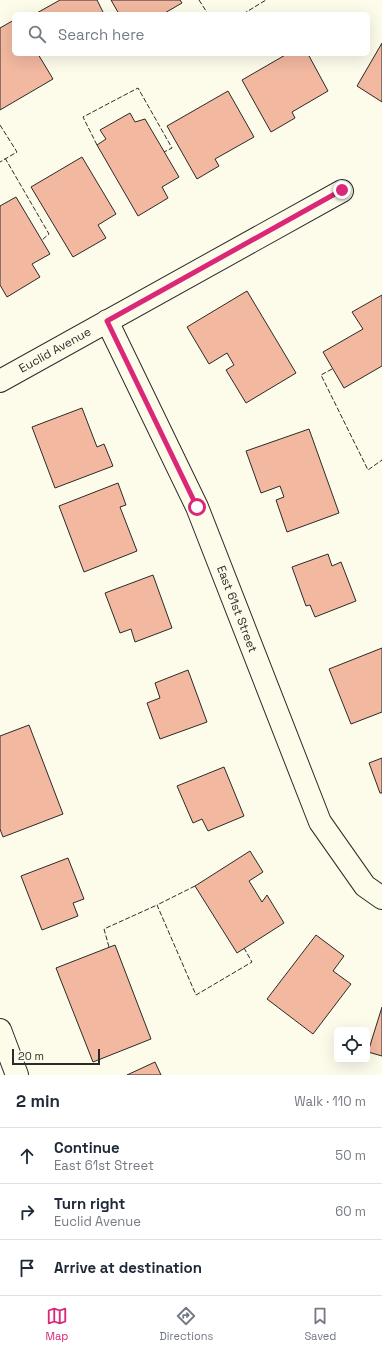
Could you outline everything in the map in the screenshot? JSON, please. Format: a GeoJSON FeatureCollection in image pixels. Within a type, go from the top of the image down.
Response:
{"type":"FeatureCollection","features":[{"type":"Feature","properties":{"kind":"street","name":"Euclid Avenue"},"geometry":{"type":"LineString","coordinates":[[0,381],[342,190]]}},
{"type":"Feature","properties":{"kind":"street","name":"East 61st Street"},"geometry":{"type":"LineString","coordinates":[[107,321],[197,507],[320,822],[365,886],[377,895]]}},
{"type":"Feature","properties":{"kind":"street"},"geometry":{"type":"LineString","coordinates":[[0,1030],[17,1075]]}},
{"type":"Feature","properties":{"kind":"building"},"geometry":{"type":"Polygon","coordinates":[[[60,0],[97,0],[103,12],[39,12],[60,0]]]}},
{"type":"Feature","properties":{"kind":"building"},"geometry":{"type":"Polygon","coordinates":[[[111,0],[180,0],[182,3],[166,12],[118,12],[111,0]]]}},
{"type":"Feature","properties":{"kind":"building"},"geometry":{"type":"Polygon","coordinates":[[[12,21],[12,56],[39,56],[53,79],[0,110],[0,28],[12,21]]]}},
{"type":"Feature","properties":{"kind":"building"},"geometry":{"type":"Polygon","coordinates":[[[382,43],[382,102],[357,86],[382,43]]]}},
{"type":"Feature","properties":{"kind":"building"},"geometry":{"type":"Polygon","coordinates":[[[284,56],[309,56],[328,91],[292,112],[295,118],[271,132],[242,80],[284,56]]]}},
{"type":"Feature","properties":{"kind":"building"},"geometry":{"type":"Polygon","coordinates":[[[228,91],[254,137],[215,159],[219,166],[197,179],[167,126],[228,91]]]}},
{"type":"Feature","properties":{"kind":"building"},"geometry":{"type":"Polygon","coordinates":[[[130,113],[135,122],[145,119],[179,177],[162,187],[168,198],[138,216],[97,145],[106,139],[100,130],[130,113]]]}},
{"type":"Feature","properties":{"kind":"building"},"geometry":{"type":"Polygon","coordinates":[[[82,157],[116,214],[98,225],[106,238],[73,257],[31,187],[82,157]]]}},
{"type":"Feature","properties":{"kind":"building"},"geometry":{"type":"Polygon","coordinates":[[[16,197],[50,254],[32,264],[40,277],[7,297],[0,285],[0,206],[16,197]]]}},
{"type":"Feature","properties":{"kind":"building"},"geometry":{"type":"Polygon","coordinates":[[[247,291],[296,373],[246,403],[226,370],[234,365],[227,353],[209,364],[187,327],[247,291]]]}},
{"type":"Feature","properties":{"kind":"building"},"geometry":{"type":"Polygon","coordinates":[[[382,295],[382,366],[344,388],[323,352],[363,329],[352,312],[382,295]]]}},
{"type":"Feature","properties":{"kind":"building"},"geometry":{"type":"Polygon","coordinates":[[[82,408],[97,447],[104,444],[113,466],[55,488],[32,427],[82,408]]]}},
{"type":"Feature","properties":{"kind":"building"},"geometry":{"type":"Polygon","coordinates":[[[309,429],[339,513],[287,532],[276,500],[284,497],[280,486],[261,493],[246,451],[309,429]]]}},
{"type":"Feature","properties":{"kind":"building"},"geometry":{"type":"Polygon","coordinates":[[[118,483],[126,505],[120,507],[137,551],[84,572],[59,506],[118,483]]]}},
{"type":"Feature","properties":{"kind":"building"},"geometry":{"type":"Polygon","coordinates":[[[328,554],[332,566],[341,562],[356,601],[315,617],[310,605],[306,606],[292,567],[328,554]]]}},
{"type":"Feature","properties":{"kind":"building"},"geometry":{"type":"Polygon","coordinates":[[[153,575],[172,628],[135,642],[131,629],[120,633],[105,593],[153,575]]]}},
{"type":"Feature","properties":{"kind":"building"},"geometry":{"type":"Polygon","coordinates":[[[382,648],[382,712],[351,724],[329,669],[382,648]]]}},
{"type":"Feature","properties":{"kind":"building"},"geometry":{"type":"Polygon","coordinates":[[[188,670],[207,722],[160,739],[147,703],[160,698],[155,683],[188,670]]]}},
{"type":"Feature","properties":{"kind":"building"},"geometry":{"type":"Polygon","coordinates":[[[29,725],[63,814],[3,837],[0,829],[0,736],[29,725]]]}},
{"type":"Feature","properties":{"kind":"building"},"geometry":{"type":"Polygon","coordinates":[[[382,758],[382,793],[380,793],[369,763],[382,758]]]}},
{"type":"Feature","properties":{"kind":"building"},"geometry":{"type":"Polygon","coordinates":[[[224,767],[244,816],[208,831],[202,819],[193,823],[177,786],[224,767]]]}},
{"type":"Feature","properties":{"kind":"building"},"geometry":{"type":"Polygon","coordinates":[[[250,851],[263,872],[249,881],[262,902],[267,895],[284,923],[237,953],[195,886],[250,851]]]}},
{"type":"Feature","properties":{"kind":"building"},"geometry":{"type":"Polygon","coordinates":[[[68,858],[84,899],[73,903],[78,916],[42,930],[21,876],[68,858]]]}},
{"type":"Feature","properties":{"kind":"building"},"geometry":{"type":"Polygon","coordinates":[[[316,935],[344,956],[333,971],[351,984],[313,1034],[267,999],[316,935]]]}},
{"type":"Feature","properties":{"kind":"building"},"geometry":{"type":"Polygon","coordinates":[[[115,945],[151,1039],[93,1062],[56,968],[115,945]]]}},
{"type":"Feature","properties":{"kind":"building"},"geometry":{"type":"Polygon","coordinates":[[[382,1007],[382,1056],[370,1053],[370,1046],[382,1007]]]}},
{"type":"Feature","properties":{"kind":"building"},"geometry":{"type":"Polygon","coordinates":[[[155,1062],[161,1075],[127,1075],[155,1062]]]}},
{"type":"Feature","properties":{"kind":"fence"},"geometry":{"type":"LineString","coordinates":[[199,0],[207,12]]}},
{"type":"Feature","properties":{"kind":"fence"},"geometry":{"type":"LineString","coordinates":[[246,12],[266,0]]}},
{"type":"Feature","properties":{"kind":"fence"},"geometry":{"type":"LineString","coordinates":[[97,145],[83,117],[138,88],[172,148],[164,152]]}},
{"type":"Feature","properties":{"kind":"fence"},"geometry":{"type":"LineString","coordinates":[[0,125],[17,152],[0,162]]}},
{"type":"Feature","properties":{"kind":"fence"},"geometry":{"type":"LineString","coordinates":[[5,158],[49,234],[42,240]]}},
{"type":"Feature","properties":{"kind":"fence"},"geometry":{"type":"LineString","coordinates":[[332,369],[321,375],[368,470],[382,460]]}},
{"type":"Feature","properties":{"kind":"fence"},"geometry":{"type":"LineString","coordinates":[[195,886],[157,905],[196,995],[252,962],[244,948]]}},
{"type":"Feature","properties":{"kind":"fence"},"geometry":{"type":"LineString","coordinates":[[109,947],[104,929],[157,905]]}},
{"type":"Feature","properties":{"kind":"route"},"geometry":{"type":"LineString","coordinates":[[197,507],[107,321],[342,190]]}}]}
